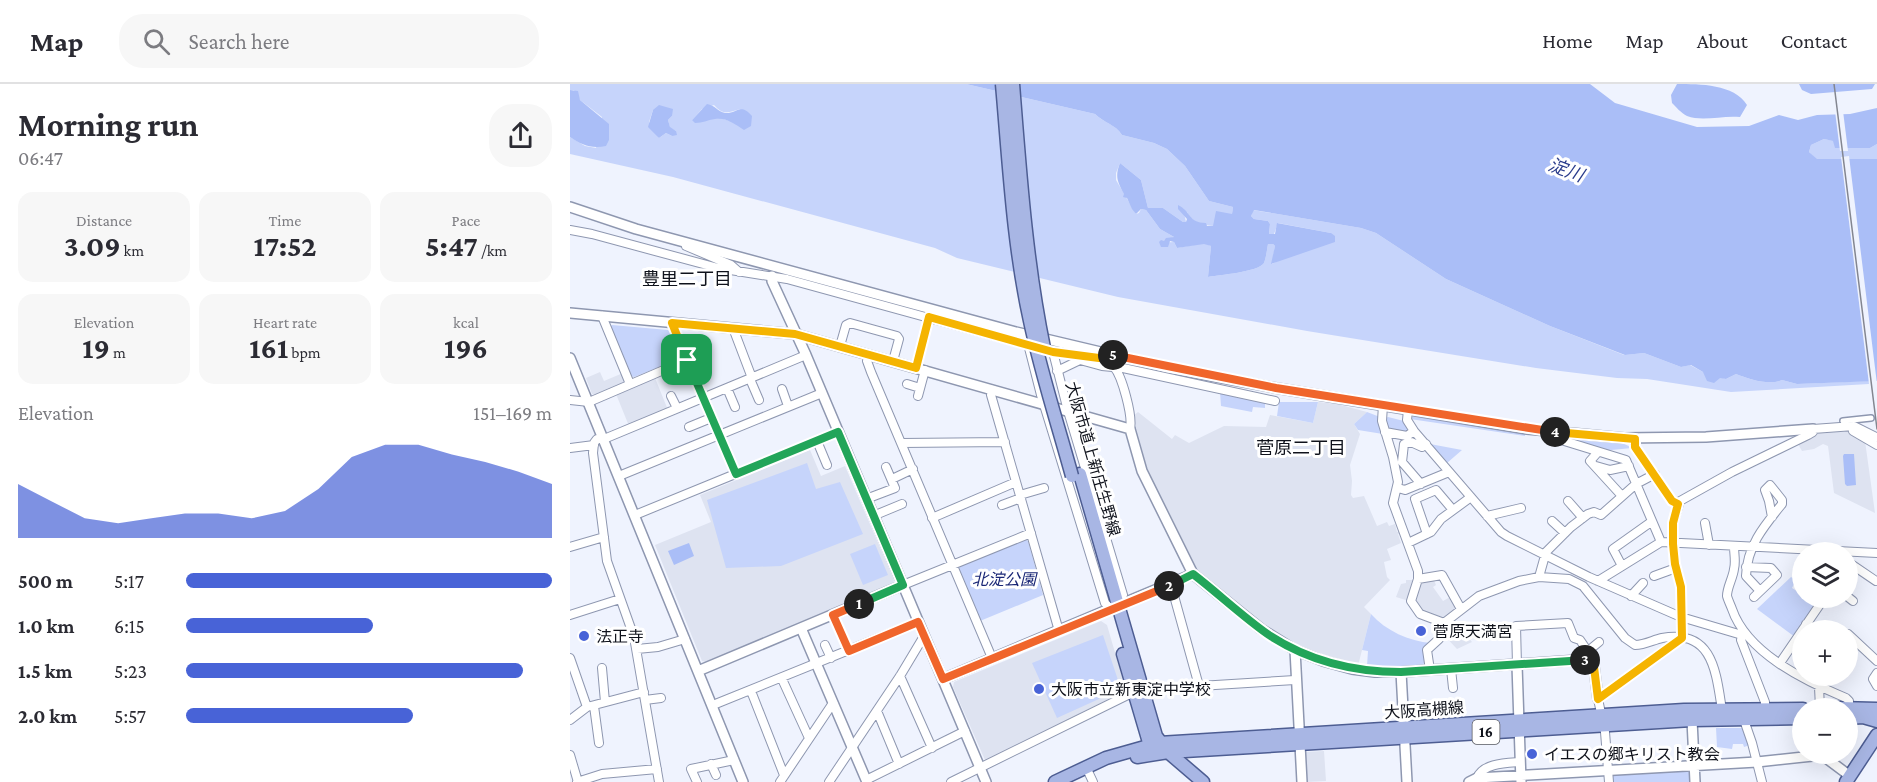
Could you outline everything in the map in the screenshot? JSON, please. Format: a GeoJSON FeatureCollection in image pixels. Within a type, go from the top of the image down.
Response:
{"type":"FeatureCollection","features":[{"type":"Feature","properties":{"kind":"main road","name":"大阪市道上新庄生野線"},"geometry":{"type":"LineString","coordinates":[[1002,84],[1024,293],[1038,352],[1138,691],[1159,748]]}},
{"type":"Feature","properties":{"kind":"main road","name":"大阪市道上新庄生野線"},"geometry":{"type":"LineString","coordinates":[[1013,84],[1026,239],[1035,302],[1045,353],[1076,475]]}},
{"type":"Feature","properties":{"kind":"main road","name":"大阪高槻線"},"geometry":{"type":"LineString","coordinates":[[1072,782],[1159,748],[1602,720],[1692,720],[1765,709],[1792,709]]}},
{"type":"Feature","properties":{"kind":"main road"},"geometry":{"type":"LineString","coordinates":[[1858,710],[1877,709]]}},
{"type":"Feature","properties":{"kind":"main road","name":"大阪高槻線"},"geometry":{"type":"LineString","coordinates":[[1602,720],[1684,710],[1722,710],[1743,714],[1792,717]]}},
{"type":"Feature","properties":{"kind":"main road"},"geometry":{"type":"LineString","coordinates":[[1858,715],[1877,721]]}},
{"type":"Feature","properties":{"kind":"main road"},"geometry":{"type":"LineString","coordinates":[[1851,780],[1877,735]]}},
{"type":"Feature","properties":{"kind":"main road"},"geometry":{"type":"LineString","coordinates":[[1159,748],[1193,782]]}},
{"type":"Feature","properties":{"kind":"main road"},"geometry":{"type":"LineString","coordinates":[[1159,748],[1203,782]]}},
{"type":"Feature","properties":{"kind":"main road","name":"大阪高槻線"},"geometry":{"type":"LineString","coordinates":[[1055,782],[1089,774]]}},
{"type":"Feature","properties":{"kind":"street"},"geometry":{"type":"LineString","coordinates":[[570,207],[677,240],[1016,332],[1217,378],[1546,431],[1635,439],[1706,437],[1854,426],[1877,441]]}},
{"type":"Feature","properties":{"kind":"street"},"geometry":{"type":"LineString","coordinates":[[570,230],[741,273],[772,276],[1053,352],[1099,358],[1113,355]]}},
{"type":"Feature","properties":{"kind":"street"},"geometry":{"type":"LineString","coordinates":[[677,240],[731,264],[741,273]]}},
{"type":"Feature","properties":{"kind":"street"},"geometry":{"type":"LineString","coordinates":[[772,276],[772,281],[806,355],[986,782]]}},
{"type":"Feature","properties":{"kind":"street"},"geometry":{"type":"LineString","coordinates":[[570,313],[795,334],[1130,429]]}},
{"type":"Feature","properties":{"kind":"street"},"geometry":{"type":"LineString","coordinates":[[602,316],[630,384]]}},
{"type":"Feature","properties":{"kind":"street"},"geometry":{"type":"LineString","coordinates":[[907,384],[919,392],[929,317]]}},
{"type":"Feature","properties":{"kind":"street"},"geometry":{"type":"LineString","coordinates":[[672,323],[736,474]]}},
{"type":"Feature","properties":{"kind":"street"},"geometry":{"type":"LineString","coordinates":[[840,346],[846,325],[850,323],[897,336],[899,339],[892,361]]}},
{"type":"Feature","properties":{"kind":"street"},"geometry":{"type":"LineString","coordinates":[[733,328],[759,400]]}},
{"type":"Feature","properties":{"kind":"street"},"geometry":{"type":"LineString","coordinates":[[1028,344],[1105,603],[1115,607]]}},
{"type":"Feature","properties":{"kind":"street"},"geometry":{"type":"LineString","coordinates":[[1053,352],[1068,411],[1123,595],[1115,607]]}},
{"type":"Feature","properties":{"kind":"street"},"geometry":{"type":"LineString","coordinates":[[869,354],[867,361],[992,658]]}},
{"type":"Feature","properties":{"kind":"street"},"geometry":{"type":"LineString","coordinates":[[659,782],[637,649],[607,561],[593,453],[594,445],[597,439],[604,439],[806,355]]}},
{"type":"Feature","properties":{"kind":"street"},"geometry":{"type":"LineString","coordinates":[[570,359],[743,782]]}},
{"type":"Feature","properties":{"kind":"street"},"geometry":{"type":"LineString","coordinates":[[570,400],[589,402],[687,360]]}},
{"type":"Feature","properties":{"kind":"street"},"geometry":{"type":"LineString","coordinates":[[1057,371],[1080,360],[1275,401]]}},
{"type":"Feature","properties":{"kind":"street"},"geometry":{"type":"LineString","coordinates":[[1114,368],[1118,371],[1124,393],[1131,420],[1130,429],[1142,471],[1193,574],[1269,635],[1295,650],[1352,669],[1401,672],[1517,665],[1590,655],[1599,642]]}},
{"type":"Feature","properties":{"kind":"street"},"geometry":{"type":"LineString","coordinates":[[1213,388],[1217,378]]}},
{"type":"Feature","properties":{"kind":"street"},"geometry":{"type":"LineString","coordinates":[[727,388],[735,408]]}},
{"type":"Feature","properties":{"kind":"street"},"geometry":{"type":"LineString","coordinates":[[782,389],[788,406]]}},
{"type":"Feature","properties":{"kind":"street"},"geometry":{"type":"LineString","coordinates":[[993,390],[991,395],[1059,631]]}},
{"type":"Feature","properties":{"kind":"street"},"geometry":{"type":"LineString","coordinates":[[619,476],[822,393]]}},
{"type":"Feature","properties":{"kind":"street"},"geometry":{"type":"LineString","coordinates":[[672,396],[677,408]]}},
{"type":"Feature","properties":{"kind":"street"},"geometry":{"type":"LineString","coordinates":[[1383,405],[1385,432],[1393,457],[1398,488],[1393,503],[1416,564],[1418,579],[1411,602],[1420,614],[1444,623]]}},
{"type":"Feature","properties":{"kind":"street"},"geometry":{"type":"LineString","coordinates":[[1408,410],[1407,420],[1414,432],[1501,532],[1631,596],[1681,617],[1743,635],[1780,663],[1820,687],[1846,698]]}},
{"type":"Feature","properties":{"kind":"street"},"geometry":{"type":"LineString","coordinates":[[689,427],[711,418]]}},
{"type":"Feature","properties":{"kind":"street"},"geometry":{"type":"LineString","coordinates":[[1843,422],[1870,418]]}},
{"type":"Feature","properties":{"kind":"street"},"geometry":{"type":"LineString","coordinates":[[1682,638],[1681,587],[1673,544],[1673,523],[1678,504],[1732,472],[1808,435],[1813,432],[1813,429]]}},
{"type":"Feature","properties":{"kind":"street"},"geometry":{"type":"LineString","coordinates":[[1546,431],[1548,436],[1626,460],[1661,542]]}},
{"type":"Feature","properties":{"kind":"street"},"geometry":{"type":"LineString","coordinates":[[635,515],[838,432]]}},
{"type":"Feature","properties":{"kind":"street"},"geometry":{"type":"LineString","coordinates":[[1385,432],[1407,436],[1414,432]]}},
{"type":"Feature","properties":{"kind":"street"},"geometry":{"type":"LineString","coordinates":[[1635,439],[1635,447],[1672,501],[1678,504]]}},
{"type":"Feature","properties":{"kind":"street"},"geometry":{"type":"LineString","coordinates":[[817,441],[827,465]]}},
{"type":"Feature","properties":{"kind":"street"},"geometry":{"type":"LineString","coordinates":[[902,443],[1005,442]]}},
{"type":"Feature","properties":{"kind":"street"},"geometry":{"type":"LineString","coordinates":[[1421,484],[1402,462],[1404,444],[1411,442],[1422,447],[1426,444]]}},
{"type":"Feature","properties":{"kind":"street"},"geometry":{"type":"LineString","coordinates":[[570,448],[594,445]]}},
{"type":"Feature","properties":{"kind":"street"},"geometry":{"type":"LineString","coordinates":[[1598,452],[1590,459],[1622,496]]}},
{"type":"Feature","properties":{"kind":"street"},"geometry":{"type":"LineString","coordinates":[[1596,466],[1610,470],[1629,466]]}},
{"type":"Feature","properties":{"kind":"street"},"geometry":{"type":"LineString","coordinates":[[866,500],[895,488],[886,467]]}},
{"type":"Feature","properties":{"kind":"street"},"geometry":{"type":"LineString","coordinates":[[892,479],[913,469]]}},
{"type":"Feature","properties":{"kind":"street"},"geometry":{"type":"LineString","coordinates":[[1398,488],[1405,490],[1449,471]]}},
{"type":"Feature","properties":{"kind":"street"},"geometry":{"type":"LineString","coordinates":[[1539,577],[1545,555],[1565,533],[1582,518],[1594,513],[1601,515],[1636,484],[1654,474]]}},
{"type":"Feature","properties":{"kind":"street"},"geometry":{"type":"LineString","coordinates":[[932,518],[1016,482]]}},
{"type":"Feature","properties":{"kind":"street"},"geometry":{"type":"LineString","coordinates":[[1002,505],[1044,488]]}},
{"type":"Feature","properties":{"kind":"street"},"geometry":{"type":"LineString","coordinates":[[1427,534],[1415,499],[1436,490],[1453,510]]}},
{"type":"Feature","properties":{"kind":"street"},"geometry":{"type":"LineString","coordinates":[[1408,543],[1427,534],[1471,497]]}},
{"type":"Feature","properties":{"kind":"street"},"geometry":{"type":"LineString","coordinates":[[1568,501],[1582,518]]}},
{"type":"Feature","properties":{"kind":"street"},"geometry":{"type":"LineString","coordinates":[[873,516],[902,504]]}},
{"type":"Feature","properties":{"kind":"street"},"geometry":{"type":"LineString","coordinates":[[1488,516],[1521,508]]}},
{"type":"Feature","properties":{"kind":"street"},"geometry":{"type":"LineString","coordinates":[[1746,567],[1771,568],[1777,575],[1757,594],[1746,576],[1746,567],[1751,547],[1772,517]]}},
{"type":"Feature","properties":{"kind":"street"},"geometry":{"type":"LineString","coordinates":[[1552,521],[1565,533]]}},
{"type":"Feature","properties":{"kind":"street"},"geometry":{"type":"LineString","coordinates":[[1622,566],[1613,549],[1651,522]]}},
{"type":"Feature","properties":{"kind":"street"},"geometry":{"type":"LineString","coordinates":[[1705,523],[1709,545]]}},
{"type":"Feature","properties":{"kind":"street"},"geometry":{"type":"LineString","coordinates":[[698,671],[1031,533]]}},
{"type":"Feature","properties":{"kind":"street"},"geometry":{"type":"LineString","coordinates":[[570,547],[604,537]]}},
{"type":"Feature","properties":{"kind":"street"},"geometry":{"type":"LineString","coordinates":[[1598,581],[1661,542],[1792,549]]}},
{"type":"Feature","properties":{"kind":"street"},"geometry":{"type":"LineString","coordinates":[[1734,546],[1735,567],[1727,597],[1743,635],[1741,640],[1765,702],[1765,709]]}},
{"type":"Feature","properties":{"kind":"street"},"geometry":{"type":"LineString","coordinates":[[1858,552],[1877,553]]}},
{"type":"Feature","properties":{"kind":"street"},"geometry":{"type":"LineString","coordinates":[[1654,576],[1676,568]]}},
{"type":"Feature","properties":{"kind":"street"},"geometry":{"type":"LineString","coordinates":[[1858,569],[1876,581]]}},
{"type":"Feature","properties":{"kind":"street"},"geometry":{"type":"LineString","coordinates":[[943,679],[1193,574]]}},
{"type":"Feature","properties":{"kind":"street"},"geometry":{"type":"LineString","coordinates":[[1418,579],[1442,575],[1461,609]]}},
{"type":"Feature","properties":{"kind":"street"},"geometry":{"type":"LineString","coordinates":[[1430,670],[1428,650],[1439,639],[1444,623],[1479,596],[1519,581],[1539,577],[1569,579],[1583,586],[1614,625],[1635,645],[1645,645],[1661,639],[1682,638],[1697,642],[1704,648],[1716,672],[1722,710]]}},
{"type":"Feature","properties":{"kind":"street"},"geometry":{"type":"LineString","coordinates":[[1631,596],[1643,583]]}},
{"type":"Feature","properties":{"kind":"street"},"geometry":{"type":"LineString","coordinates":[[1171,585],[1199,686]]}},
{"type":"Feature","properties":{"kind":"street"},"geometry":{"type":"LineString","coordinates":[[570,615],[620,598]]}},
{"type":"Feature","properties":{"kind":"street"},"geometry":{"type":"LineString","coordinates":[[833,615],[849,651]]}},
{"type":"Feature","properties":{"kind":"street"},"geometry":{"type":"LineString","coordinates":[[713,705],[918,622]]}},
{"type":"Feature","properties":{"kind":"street"},"geometry":{"type":"LineString","coordinates":[[1521,779],[1516,626],[1568,623],[1574,638],[1580,640],[1590,655],[1602,720],[1609,782]]}},
{"type":"Feature","properties":{"kind":"street"},"geometry":{"type":"LineString","coordinates":[[801,628],[866,781],[965,731]]}},
{"type":"Feature","properties":{"kind":"street"},"geometry":{"type":"LineString","coordinates":[[829,782],[924,636]]}},
{"type":"Feature","properties":{"kind":"street"},"geometry":{"type":"LineString","coordinates":[[1598,699],[1682,638]]}},
{"type":"Feature","properties":{"kind":"street"},"geometry":{"type":"LineString","coordinates":[[637,649],[658,647],[685,639]]}},
{"type":"Feature","properties":{"kind":"street"},"geometry":{"type":"LineString","coordinates":[[1858,643],[1877,661]]}},
{"type":"Feature","properties":{"kind":"street"},"geometry":{"type":"LineString","coordinates":[[825,645],[831,658]]}},
{"type":"Feature","properties":{"kind":"street"},"geometry":{"type":"LineString","coordinates":[[1780,663],[1792,645]]}},
{"type":"Feature","properties":{"kind":"street"},"geometry":{"type":"LineString","coordinates":[[1295,650],[1302,782]]}},
{"type":"Feature","properties":{"kind":"street"},"geometry":{"type":"LineString","coordinates":[[570,658],[572,675],[591,707],[599,742]]}},
{"type":"Feature","properties":{"kind":"street"},"geometry":{"type":"LineString","coordinates":[[602,668],[605,702]]}},
{"type":"Feature","properties":{"kind":"street"},"geometry":{"type":"LineString","coordinates":[[1451,669],[1452,688]]}},
{"type":"Feature","properties":{"kind":"street"},"geometry":{"type":"LineString","coordinates":[[1401,672],[1407,782]]}},
{"type":"Feature","properties":{"kind":"street"},"geometry":{"type":"LineString","coordinates":[[1877,673],[1873,679],[1877,686]]}},
{"type":"Feature","properties":{"kind":"street"},"geometry":{"type":"LineString","coordinates":[[900,676],[932,748]]}},
{"type":"Feature","properties":{"kind":"street"},"geometry":{"type":"LineString","coordinates":[[782,679],[809,738]]}},
{"type":"Feature","properties":{"kind":"street"},"geometry":{"type":"LineString","coordinates":[[951,782],[1138,691],[1295,680]]}},
{"type":"Feature","properties":{"kind":"street"},"geometry":{"type":"LineString","coordinates":[[1820,687],[1820,698]]}},
{"type":"Feature","properties":{"kind":"street"},"geometry":{"type":"LineString","coordinates":[[751,691],[782,779]]}},
{"type":"Feature","properties":{"kind":"street"},"geometry":{"type":"LineString","coordinates":[[570,720],[591,707],[605,702],[645,696],[661,698]]}},
{"type":"Feature","properties":{"kind":"street"},"geometry":{"type":"LineString","coordinates":[[782,779],[833,703]]}},
{"type":"Feature","properties":{"kind":"street"},"geometry":{"type":"LineString","coordinates":[[877,711],[899,764]]}},
{"type":"Feature","properties":{"kind":"street"},"geometry":{"type":"LineString","coordinates":[[1743,714],[1762,782]]}},
{"type":"Feature","properties":{"kind":"street"},"geometry":{"type":"LineString","coordinates":[[1692,720],[1695,782]]}},
{"type":"Feature","properties":{"kind":"street"},"geometry":{"type":"LineString","coordinates":[[570,755],[577,782],[602,774],[657,769]]}},
{"type":"Feature","properties":{"kind":"street"},"geometry":{"type":"LineString","coordinates":[[1473,780],[1521,779],[1757,762],[1822,755],[1851,780]]}},
{"type":"Feature","properties":{"kind":"street"},"geometry":{"type":"LineString","coordinates":[[697,782],[692,769],[734,760]]}},
{"type":"Feature","properties":{"kind":"street"},"geometry":{"type":"LineString","coordinates":[[1473,780],[1479,773],[1497,763],[1520,762]]}},
{"type":"Feature","properties":{"kind":"street"},"geometry":{"type":"LineString","coordinates":[[711,764],[716,775]]}},
{"type":"Feature","properties":{"kind":"shaded area"},"geometry":{"type":"Polygon","coordinates":[[[600,372],[604,381],[623,373],[626,381],[596,395],[592,394],[586,378],[600,372]]]}},
{"type":"Feature","properties":{"kind":"shaded area"},"geometry":{"type":"Polygon","coordinates":[[[655,378],[668,410],[629,426],[616,394],[655,378]]]}},
{"type":"Feature","properties":{"kind":"shaded area"},"geometry":{"type":"Polygon","coordinates":[[[1318,402],[1337,404],[1367,412],[1354,424],[1360,434],[1350,465],[1351,495],[1353,498],[1364,496],[1377,526],[1387,522],[1389,526],[1395,524],[1397,532],[1401,533],[1398,534],[1401,543],[1387,549],[1391,560],[1384,562],[1387,577],[1390,580],[1364,607],[1371,614],[1358,666],[1315,654],[1271,631],[1199,573],[1147,468],[1133,416],[1138,412],[1172,439],[1175,435],[1189,443],[1224,426],[1266,427],[1270,415],[1313,423],[1318,402]]]}},
{"type":"Feature","properties":{"kind":"shaded area"},"geometry":{"type":"Polygon","coordinates":[[[1819,432],[1850,432],[1865,441],[1875,513],[1834,493],[1828,446],[1823,444],[1814,449],[1802,451],[1798,444],[1819,432]]]}},
{"type":"Feature","properties":{"kind":"shaded area"},"geometry":{"type":"Polygon","coordinates":[[[810,450],[821,476],[845,466],[894,580],[893,585],[706,662],[702,661],[655,545],[711,522],[700,495],[810,450]]]}},
{"type":"Feature","properties":{"kind":"shaded area"},"geometry":{"type":"Polygon","coordinates":[[[1433,578],[1436,585],[1433,587],[1443,601],[1452,596],[1459,609],[1443,620],[1422,613],[1412,601],[1418,581],[1433,578]]]}},
{"type":"Feature","properties":{"kind":"shaded area"},"geometry":{"type":"Polygon","coordinates":[[[1406,580],[1416,580],[1409,601],[1396,597],[1401,584],[1406,583],[1406,580]]]}},
{"type":"Feature","properties":{"kind":"shaded area"},"geometry":{"type":"Polygon","coordinates":[[[1452,618],[1472,642],[1457,649],[1442,633],[1452,618]]]}},
{"type":"Feature","properties":{"kind":"shaded area","name":"大阪市立新東淀中学校"},"geometry":{"type":"Polygon","coordinates":[[[1101,621],[1107,625],[1125,687],[1124,691],[985,760],[953,687],[954,682],[1101,621]]]}},
{"type":"Feature","properties":{"kind":"shaded area"},"geometry":{"type":"Polygon","coordinates":[[[1324,751],[1326,781],[1305,782],[1303,755],[1306,752],[1324,751]]]}},
{"type":"Feature","properties":{"kind":"green space"},"geometry":{"type":"Polygon","coordinates":[[[570,84],[966,84],[1095,114],[1116,128],[1122,135],[1154,143],[1167,149],[1185,166],[1209,201],[1233,207],[1232,214],[1213,226],[1197,222],[1187,212],[1184,213],[1186,222],[1183,222],[1163,208],[1148,208],[1141,180],[1120,163],[1116,180],[1136,214],[1141,209],[1146,210],[1160,229],[1174,237],[1159,243],[1174,242],[1177,248],[1204,243],[1211,246],[1208,277],[1247,271],[1261,266],[1265,261],[1268,244],[1275,246],[1272,264],[1331,233],[1278,223],[1274,234],[1269,234],[1268,221],[1254,219],[1251,216],[1253,210],[1361,228],[1376,233],[1446,279],[1550,326],[1624,355],[1644,353],[1681,367],[1690,365],[1703,372],[1726,379],[1736,374],[1765,382],[1782,380],[1797,384],[1869,381],[1869,384],[1731,392],[1647,379],[1617,378],[1536,368],[1307,331],[1118,297],[957,258],[935,248],[673,177],[570,154],[570,137],[585,146],[596,148],[602,117],[580,100],[574,90],[570,90],[570,84]],[[714,105],[702,109],[692,120],[720,118],[730,121],[740,109],[726,112],[714,105]],[[653,110],[649,122],[659,138],[666,133],[672,136],[676,131],[670,128],[668,120],[672,116],[653,110]]]}},
{"type":"Feature","properties":{"kind":"green space"},"geometry":{"type":"Polygon","coordinates":[[[1824,139],[1870,148],[1877,144],[1877,159],[1816,159],[1809,152],[1811,145],[1824,139]]]}},
{"type":"Feature","properties":{"kind":"green space"},"geometry":{"type":"Polygon","coordinates":[[[612,325],[668,330],[681,355],[679,359],[634,377],[631,376],[610,327],[612,325]]]}},
{"type":"Feature","properties":{"kind":"green space"},"geometry":{"type":"Polygon","coordinates":[[[1220,392],[1265,402],[1265,408],[1253,407],[1252,412],[1221,406],[1220,392]]]}},
{"type":"Feature","properties":{"kind":"green space"},"geometry":{"type":"Polygon","coordinates":[[[1279,402],[1318,402],[1313,423],[1277,416],[1279,402]]]}},
{"type":"Feature","properties":{"kind":"green space"},"geometry":{"type":"Polygon","coordinates":[[[1367,412],[1380,417],[1383,434],[1358,430],[1354,424],[1367,412]]]}},
{"type":"Feature","properties":{"kind":"green space"},"geometry":{"type":"Polygon","coordinates":[[[1415,415],[1525,432],[1525,436],[1410,419],[1415,415]]]}},
{"type":"Feature","properties":{"kind":"green space"},"geometry":{"type":"Polygon","coordinates":[[[1388,417],[1404,421],[1410,429],[1405,435],[1387,432],[1383,419],[1388,417]]]}},
{"type":"Feature","properties":{"kind":"green space"},"geometry":{"type":"Polygon","coordinates":[[[1564,437],[1621,442],[1632,448],[1601,451],[1564,437]]]}},
{"type":"Feature","properties":{"kind":"green space"},"geometry":{"type":"Polygon","coordinates":[[[1430,444],[1462,450],[1447,463],[1430,444]]]}},
{"type":"Feature","properties":{"kind":"green space"},"geometry":{"type":"Polygon","coordinates":[[[807,463],[816,489],[840,482],[863,534],[781,566],[726,568],[707,500],[807,463]]]}},
{"type":"Feature","properties":{"kind":"green space","name":"北淀公園"},"geometry":{"type":"Polygon","coordinates":[[[1025,539],[1028,541],[1043,595],[980,621],[958,569],[960,566],[1025,539]]]}},
{"type":"Feature","properties":{"kind":"green space"},"geometry":{"type":"Polygon","coordinates":[[[875,544],[888,575],[863,585],[850,554],[875,544]]]}},
{"type":"Feature","properties":{"kind":"green space"},"geometry":{"type":"Polygon","coordinates":[[[1791,577],[1792,608],[1814,608],[1806,620],[1792,620],[1792,635],[1757,609],[1791,577]]]}},
{"type":"Feature","properties":{"kind":"green space"},"geometry":{"type":"Polygon","coordinates":[[[1371,614],[1398,634],[1431,643],[1423,666],[1367,666],[1368,651],[1362,650],[1371,614]]]}},
{"type":"Feature","properties":{"kind":"green space"},"geometry":{"type":"Polygon","coordinates":[[[1103,635],[1121,689],[1057,718],[1032,663],[1103,635]]]}},
{"type":"Feature","properties":{"kind":"green space"},"geometry":{"type":"Polygon","coordinates":[[[1716,728],[1742,728],[1745,730],[1750,745],[1744,747],[1743,744],[1733,744],[1732,749],[1717,747],[1716,728]]]}},
{"type":"Feature","properties":{"kind":"green space"},"geometry":{"type":"Polygon","coordinates":[[[1688,770],[1691,772],[1692,782],[1611,782],[1614,774],[1688,770]]]}},
{"type":"Feature","properties":{"kind":"water","name":"淀川"},"geometry":{"type":"Polygon","coordinates":[[[966,84],[1590,84],[1615,103],[1697,127],[1749,126],[1779,115],[1798,120],[1817,115],[1850,114],[1877,108],[1877,144],[1870,148],[1835,148],[1833,141],[1824,139],[1811,145],[1809,152],[1817,159],[1877,159],[1877,381],[1797,384],[1782,380],[1759,381],[1736,374],[1726,379],[1720,378],[1714,383],[1707,381],[1703,372],[1691,365],[1681,367],[1644,353],[1625,355],[1550,326],[1446,279],[1376,233],[1361,228],[1254,210],[1251,216],[1254,219],[1268,221],[1270,224],[1269,234],[1275,234],[1277,223],[1331,233],[1335,236],[1335,242],[1271,264],[1275,246],[1268,244],[1265,261],[1261,266],[1247,271],[1208,277],[1211,246],[1204,244],[1177,248],[1174,242],[1170,241],[1168,247],[1161,247],[1159,242],[1161,240],[1174,237],[1160,229],[1146,210],[1141,209],[1136,214],[1127,198],[1123,197],[1124,194],[1117,178],[1120,163],[1141,180],[1148,208],[1163,208],[1186,222],[1187,219],[1178,209],[1178,205],[1193,219],[1206,223],[1207,226],[1213,226],[1216,211],[1232,214],[1233,207],[1209,201],[1185,166],[1167,149],[1154,143],[1122,135],[1116,128],[1095,114],[966,84]]]}},
{"type":"Feature","properties":{"kind":"water"},"geometry":{"type":"Polygon","coordinates":[[[1677,84],[1706,85],[1725,89],[1741,98],[1747,105],[1740,117],[1693,118],[1681,112],[1672,103],[1671,95],[1677,84]]]}},
{"type":"Feature","properties":{"kind":"water"},"geometry":{"type":"Polygon","coordinates":[[[1799,84],[1875,84],[1872,89],[1811,94],[1802,90],[1799,84]]]}},
{"type":"Feature","properties":{"kind":"water"},"geometry":{"type":"Polygon","coordinates":[[[570,90],[578,91],[580,100],[609,124],[609,140],[606,146],[587,146],[570,137],[570,90]]]}},
{"type":"Feature","properties":{"kind":"water"},"geometry":{"type":"Polygon","coordinates":[[[707,104],[725,113],[741,109],[748,112],[752,116],[751,126],[744,130],[723,119],[695,123],[692,120],[707,104]]]}},
{"type":"Feature","properties":{"kind":"water"},"geometry":{"type":"Polygon","coordinates":[[[659,105],[673,109],[672,116],[668,120],[670,127],[676,131],[677,135],[672,136],[666,133],[659,138],[648,127],[653,110],[659,105]]]}},
{"type":"Feature","properties":{"kind":"water"},"geometry":{"type":"Polygon","coordinates":[[[1844,454],[1854,454],[1856,485],[1847,486],[1845,484],[1844,454]]]}},
{"type":"Feature","properties":{"kind":"water"},"geometry":{"type":"Polygon","coordinates":[[[689,543],[694,556],[674,565],[668,551],[689,543]]]}},
{"type":"Feature","properties":{"kind":"pier"},"geometry":{"type":"Polygon","coordinates":[[[1835,111],[1843,111],[1848,151],[1840,151],[1835,111]]]}},
{"type":"Feature","properties":{"kind":"pier"},"geometry":{"type":"Polygon","coordinates":[[[1849,156],[1877,384],[1869,384],[1841,157],[1849,156]]]}},
{"type":"Feature","properties":{"kind":"railway"},"geometry":{"type":"LineString","coordinates":[[1834,84],[1877,429]]}},
{"type":"Feature","properties":{"kind":"place","name":"菅原天満宮"},"geometry":{"type":"Point","coordinates":[1421,631]}},
{"type":"Feature","properties":{"kind":"place","name":"法正寺"},"geometry":{"type":"Point","coordinates":[584,636]}},
{"type":"Feature","properties":{"kind":"place","name":"大阪市立新東淀中学校"},"geometry":{"type":"Point","coordinates":[1039,689]}},
{"type":"Feature","properties":{"kind":"place","name":"イエスの郷キリスト教会"},"geometry":{"type":"Point","coordinates":[1532,754]}},
{"type":"Feature","properties":{"kind":"district","name":"豊里二丁目"},"geometry":{"type":"Point","coordinates":[687,279]}},
{"type":"Feature","properties":{"kind":"district","name":"菅原二丁目"},"geometry":{"type":"Point","coordinates":[1301,448]}},
{"type":"Feature","properties":{"kind":"route"},"geometry":{"type":"LineString","coordinates":[[929,317],[1053,352],[1099,358],[1113,355],[1217,378],[1527,429],[1635,439],[1635,447],[1672,501],[1678,504],[1673,523],[1673,544],[1681,587],[1682,638],[1598,699],[1593,659],[1401,672],[1352,669],[1295,650],[1269,635],[1193,574],[943,679],[918,622],[849,651],[833,615],[903,585],[838,432],[736,474],[687,360],[672,323],[795,334],[916,368],[929,317]]}}]}
